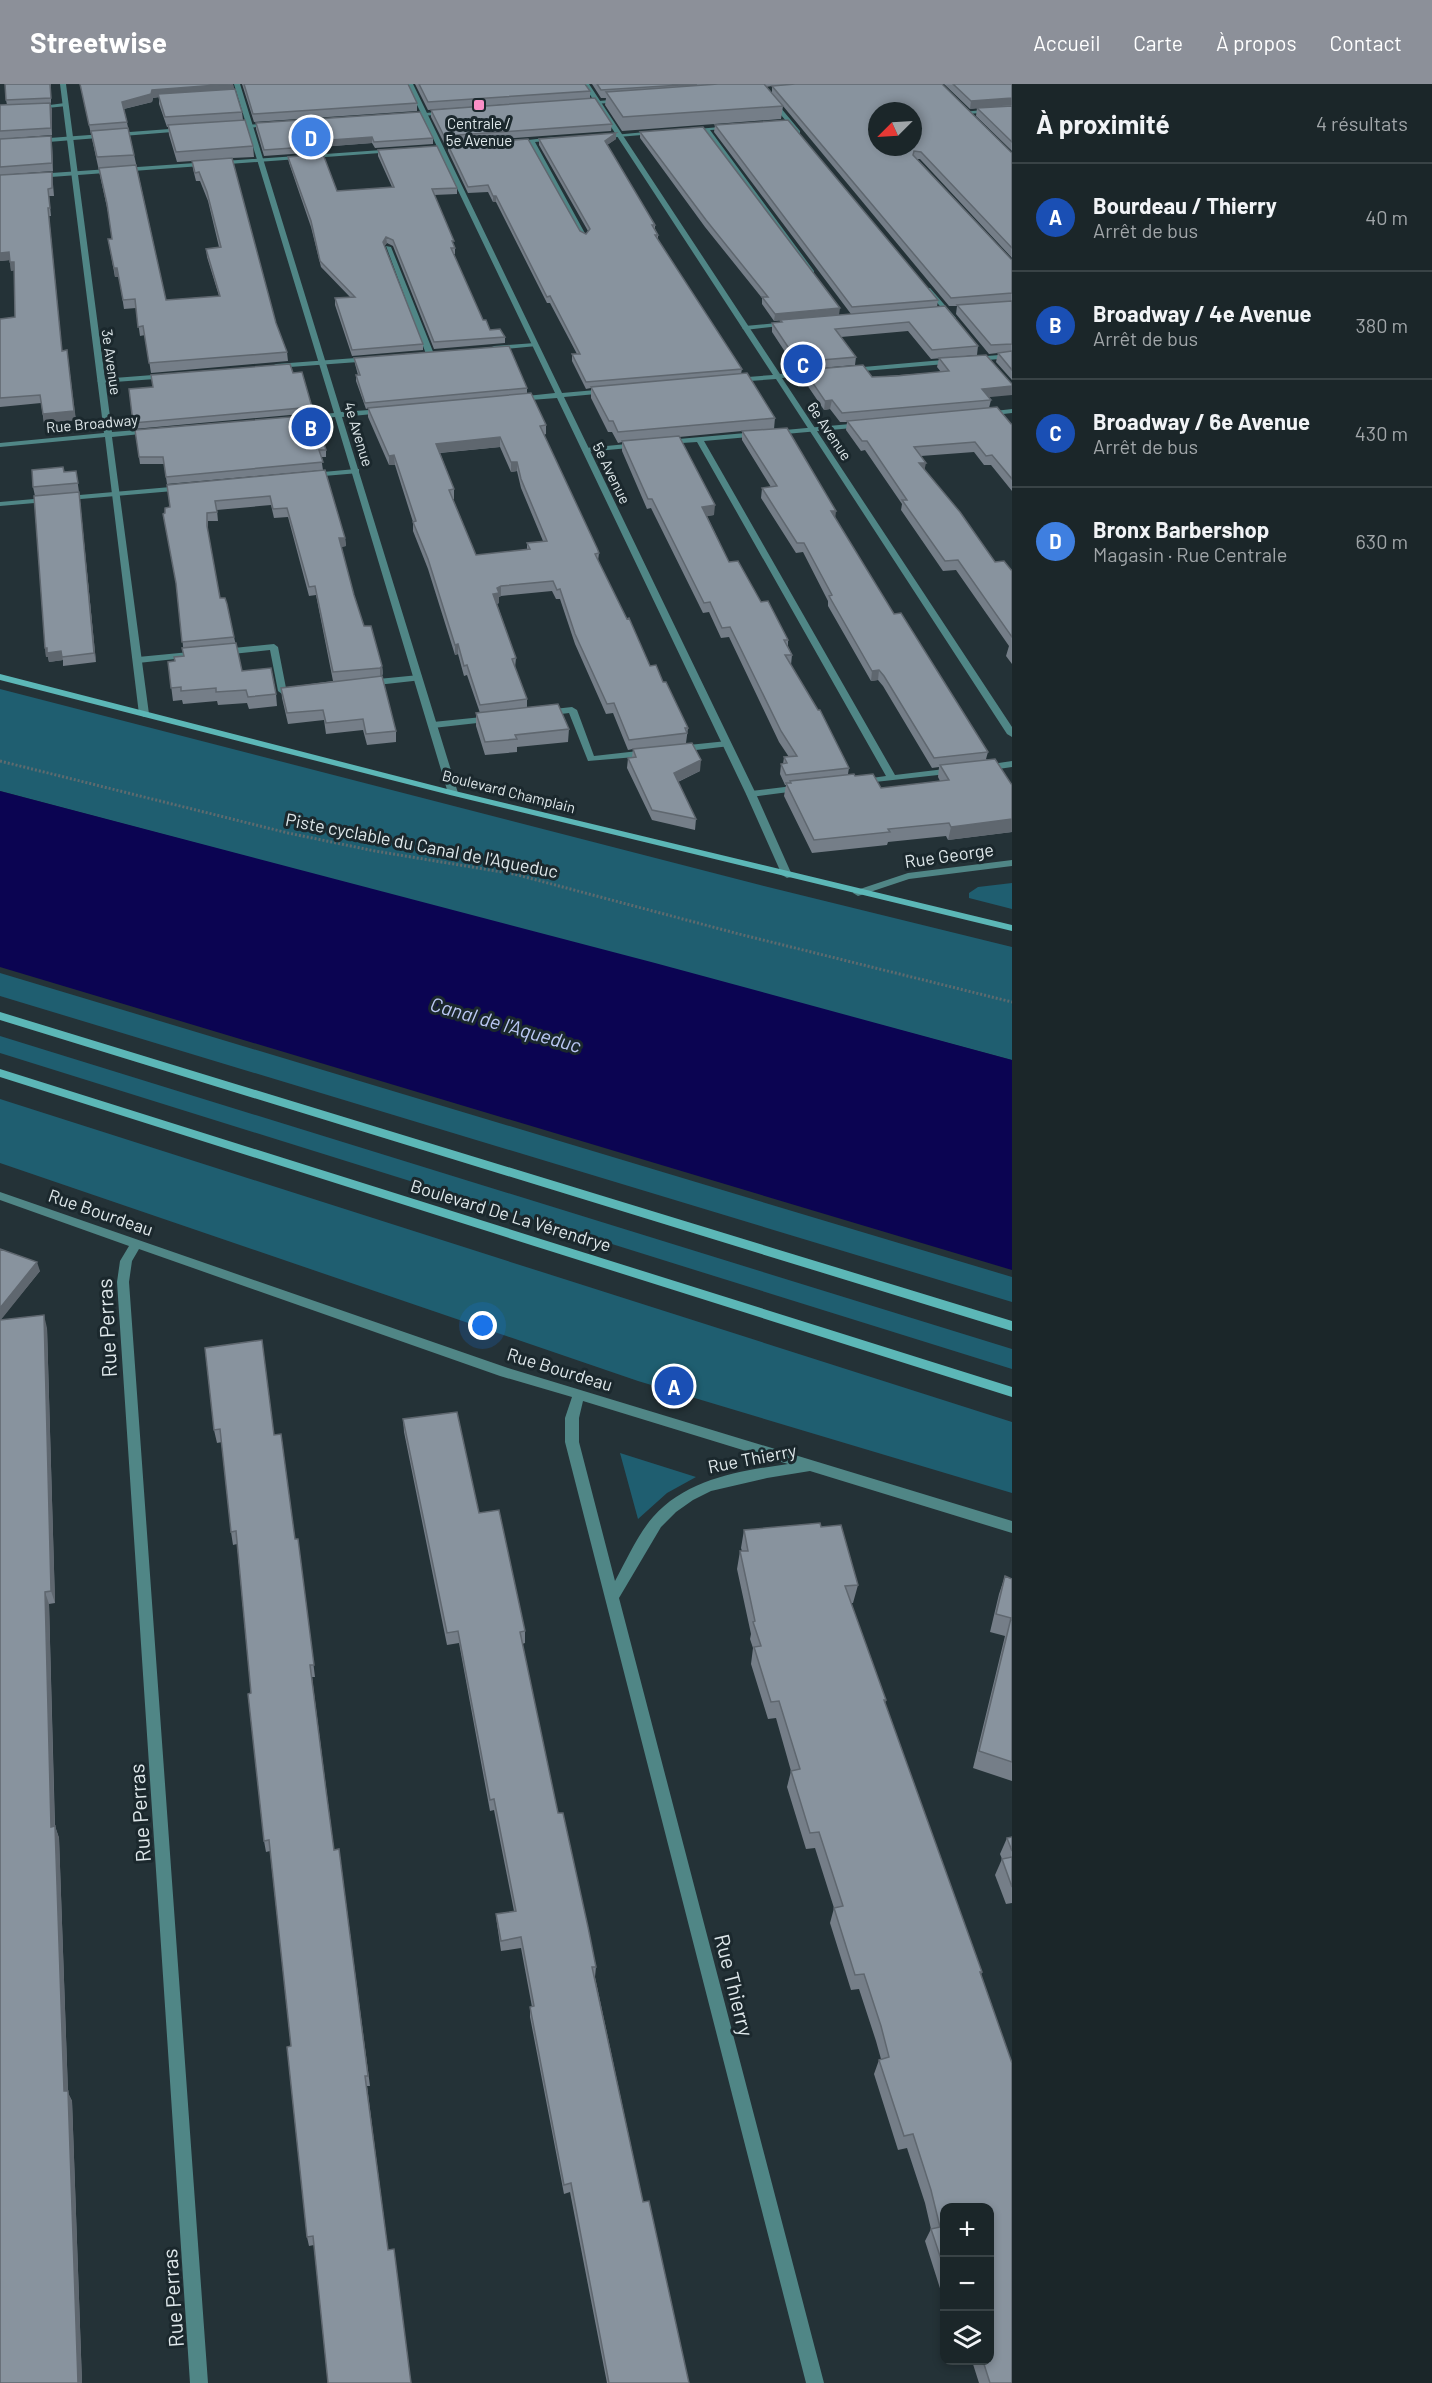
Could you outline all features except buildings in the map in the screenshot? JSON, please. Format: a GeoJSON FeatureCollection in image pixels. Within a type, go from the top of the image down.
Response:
{"type":"FeatureCollection","features":[{"type":"Feature","properties":{"kind":"main road","name":"Boulevard Champlain"},"geometry":{"type":"LineString","coordinates":[[0,677],[453,793],[858,893],[1012,928]]}},
{"type":"Feature","properties":{"kind":"main road"},"geometry":{"type":"LineString","coordinates":[[0,1016],[1012,1326]]}},
{"type":"Feature","properties":{"kind":"main road","name":"Boulevard De La Vérendrye"},"geometry":{"type":"LineString","coordinates":[[0,1073],[1012,1392]]}},
{"type":"Feature","properties":{"kind":"street","name":"3e Avenue"},"geometry":{"type":"LineString","coordinates":[[63,84],[144,714]]}},
{"type":"Feature","properties":{"kind":"street","name":"4e Avenue"},"geometry":{"type":"LineString","coordinates":[[237,84],[237,95],[250,126],[324,362],[453,793]]}},
{"type":"Feature","properties":{"kind":"street","name":"5e Avenue"},"geometry":{"type":"LineString","coordinates":[[410,84],[445,147],[535,345],[751,794],[787,875]]}},
{"type":"Feature","properties":{"kind":"street","name":"6e Avenue"},"geometry":{"type":"LineString","coordinates":[[586,84],[1012,734]]}},
{"type":"Feature","properties":{"kind":"street"},"geometry":{"type":"LineString","coordinates":[[762,89],[805,141]]}},
{"type":"Feature","properties":{"kind":"street"},"geometry":{"type":"LineString","coordinates":[[576,104],[622,100]]}},
{"type":"Feature","properties":{"kind":"street"},"geometry":{"type":"LineString","coordinates":[[958,104],[974,120]]}},
{"type":"Feature","properties":{"kind":"street"},"geometry":{"type":"LineString","coordinates":[[32,108],[65,105]]}},
{"type":"Feature","properties":{"kind":"street"},"geometry":{"type":"LineString","coordinates":[[966,112],[1012,109]]}},
{"type":"Feature","properties":{"kind":"street"},"geometry":{"type":"LineString","coordinates":[[401,116],[457,112]]}},
{"type":"Feature","properties":{"kind":"street"},"geometry":{"type":"LineString","coordinates":[[778,124],[790,123]]}},
{"type":"Feature","properties":{"kind":"street"},"geometry":{"type":"LineString","coordinates":[[223,128],[275,124]]}},
{"type":"Feature","properties":{"kind":"street"},"geometry":{"type":"LineString","coordinates":[[684,130],[737,127]]}},
{"type":"Feature","properties":{"kind":"street"},"geometry":{"type":"LineString","coordinates":[[706,129],[818,280]]}},
{"type":"Feature","properties":{"kind":"street"},"geometry":{"type":"LineString","coordinates":[[33,141],[189,130]]}},
{"type":"Feature","properties":{"kind":"street"},"geometry":{"type":"LineString","coordinates":[[595,136],[663,132]]}},
{"type":"Feature","properties":{"kind":"street"},"geometry":{"type":"LineString","coordinates":[[509,142],[563,139]]}},
{"type":"Feature","properties":{"kind":"street"},"geometry":{"type":"LineString","coordinates":[[531,141],[585,236]]}},
{"type":"Feature","properties":{"kind":"street"},"geometry":{"type":"LineString","coordinates":[[428,148],[445,147]]}},
{"type":"Feature","properties":{"kind":"street"},"geometry":{"type":"LineString","coordinates":[[30,177],[405,150]]}},
{"type":"Feature","properties":{"kind":"street"},"geometry":{"type":"LineString","coordinates":[[388,247],[430,354]]}},
{"type":"Feature","properties":{"kind":"street"},"geometry":{"type":"LineString","coordinates":[[924,284],[961,328]]}},
{"type":"Feature","properties":{"kind":"street"},"geometry":{"type":"LineString","coordinates":[[745,327],[792,323]]}},
{"type":"Feature","properties":{"kind":"street"},"geometry":{"type":"LineString","coordinates":[[487,349],[535,345]]}},
{"type":"Feature","properties":{"kind":"street"},"geometry":{"type":"LineString","coordinates":[[978,348],[995,368]]}},
{"type":"Feature","properties":{"kind":"street"},"geometry":{"type":"LineString","coordinates":[[418,355],[441,353]]}},
{"type":"Feature","properties":{"kind":"street"},"geometry":{"type":"LineString","coordinates":[[847,370],[1012,356]]}},
{"type":"Feature","properties":{"kind":"street"},"geometry":{"type":"LineString","coordinates":[[271,367],[384,358]]}},
{"type":"Feature","properties":{"kind":"street"},"geometry":{"type":"LineString","coordinates":[[726,381],[824,372]]}},
{"type":"Feature","properties":{"kind":"street"},"geometry":{"type":"LineString","coordinates":[[102,381],[177,375]]}},
{"type":"Feature","properties":{"kind":"street"},"geometry":{"type":"LineString","coordinates":[[509,400],[612,391]]}},
{"type":"Feature","properties":{"kind":"street"},"geometry":{"type":"LineString","coordinates":[[298,418],[391,410]]}},
{"type":"Feature","properties":{"kind":"street"},"geometry":{"type":"LineString","coordinates":[[977,414],[1012,411]]}},
{"type":"Feature","properties":{"kind":"street"},"geometry":{"type":"LineString","coordinates":[[657,443],[874,424]]}},
{"type":"Feature","properties":{"kind":"street","name":"Rue Broadway"},"geometry":{"type":"LineString","coordinates":[[0,445],[161,430]]}},
{"type":"Feature","properties":{"kind":"street"},"geometry":{"type":"LineString","coordinates":[[699,439],[892,778]]}},
{"type":"Feature","properties":{"kind":"street"},"geometry":{"type":"LineString","coordinates":[[586,450],[646,444]]}},
{"type":"Feature","properties":{"kind":"street"},"geometry":{"type":"LineString","coordinates":[[304,476],[356,471]]}},
{"type":"Feature","properties":{"kind":"street"},"geometry":{"type":"LineString","coordinates":[[0,504],[191,487]]}},
{"type":"Feature","properties":{"kind":"street"},"geometry":{"type":"LineString","coordinates":[[217,652],[274,647],[282,692],[305,689]]}},
{"type":"Feature","properties":{"kind":"street"},"geometry":{"type":"LineString","coordinates":[[138,660],[205,654]]}},
{"type":"Feature","properties":{"kind":"street"},"geometry":{"type":"LineString","coordinates":[[352,684],[419,678]]}},
{"type":"Feature","properties":{"kind":"street"},"geometry":{"type":"LineString","coordinates":[[536,714],[572,710],[591,759],[661,751]]}},
{"type":"Feature","properties":{"kind":"street"},"geometry":{"type":"LineString","coordinates":[[433,725],[501,718]]}},
{"type":"Feature","properties":{"kind":"street"},"geometry":{"type":"LineString","coordinates":[[673,750],[727,744]]}},
{"type":"Feature","properties":{"kind":"street"},"geometry":{"type":"LineString","coordinates":[[975,769],[1012,765]]}},
{"type":"Feature","properties":{"kind":"street"},"geometry":{"type":"LineString","coordinates":[[844,784],[963,770]]}},
{"type":"Feature","properties":{"kind":"street"},"geometry":{"type":"LineString","coordinates":[[751,794],[808,788]]}},
{"type":"Feature","properties":{"kind":"street","name":"Rue George"},"geometry":{"type":"LineString","coordinates":[[858,893],[908,876],[1012,863]]}},
{"type":"Feature","properties":{"kind":"street","name":"Rue Bourdeau"},"geometry":{"type":"LineString","coordinates":[[0,1196],[495,1368],[1012,1527]]}},
{"type":"Feature","properties":{"kind":"street","name":"Rue Perras"},"geometry":{"type":"LineString","coordinates":[[136,1244],[126,1261],[123,1282],[199,2383]]}},
{"type":"Feature","properties":{"kind":"street","name":"Rue Thierry"},"geometry":{"type":"LineString","coordinates":[[579,1394],[572,1418],[572,1442],[814,2383]]}},
{"type":"Feature","properties":{"kind":"street","name":"Rue Thierry"},"geometry":{"type":"LineString","coordinates":[[612,1598],[656,1523],[677,1503],[702,1488],[724,1480],[812,1466]]}},
{"type":"Feature","properties":{"kind":"path","name":"Piste cyclable du Canal de l'Aqueduc"},"geometry":{"type":"LineString","coordinates":[[0,761],[288,833],[364,849],[514,874],[739,934],[1012,1002]]}},
{"type":"Feature","properties":{"kind":"shaded area"},"geometry":{"type":"Polygon","coordinates":[[[0,689],[768,887],[1012,947],[1012,1060],[0,791],[0,689]]]}},
{"type":"Feature","properties":{"kind":"shaded area"},"geometry":{"type":"Polygon","coordinates":[[[1012,883],[1012,909],[969,898],[969,893],[978,887],[1012,883]]]}},
{"type":"Feature","properties":{"kind":"shaded area"},"geometry":{"type":"Polygon","coordinates":[[[0,973],[1012,1277],[1012,1302],[0,996],[0,973]]]}},
{"type":"Feature","properties":{"kind":"shaded area"},"geometry":{"type":"Polygon","coordinates":[[[0,1036],[1012,1349],[1012,1369],[0,1053],[0,1036]]]}},
{"type":"Feature","properties":{"kind":"shaded area"},"geometry":{"type":"Polygon","coordinates":[[[0,1099],[1012,1422],[1012,1493],[638,1381],[0,1163],[0,1099]]]}},
{"type":"Feature","properties":{"kind":"shaded area"},"geometry":{"type":"Polygon","coordinates":[[[620,1453],[696,1477],[667,1493],[638,1519],[620,1453]]]}},
{"type":"Feature","properties":{"kind":"water","name":"Canal de l'Aqueduc"},"geometry":{"type":"Polygon","coordinates":[[[0,791],[655,963],[1012,1060],[1012,1270],[0,967],[0,791]]]}},
{"type":"Feature","properties":{"kind":"place","name":"Centrale / 5e Avenue"},"geometry":{"type":"Point","coordinates":[479,105]}},
{"type":"Feature","properties":{"kind":"place","name":"Bronx Barbershop"},"geometry":{"type":"Point","coordinates":[311,137]}},
{"type":"Feature","properties":{"kind":"place","name":"Broadway / 6e Avenue"},"geometry":{"type":"Point","coordinates":[803,364]}},
{"type":"Feature","properties":{"kind":"place","name":"Broadway / 4e Avenue"},"geometry":{"type":"Point","coordinates":[311,427]}},
{"type":"Feature","properties":{"kind":"place","name":"Bourdeau / Thierry"},"geometry":{"type":"Point","coordinates":[674,1386]}}]}
